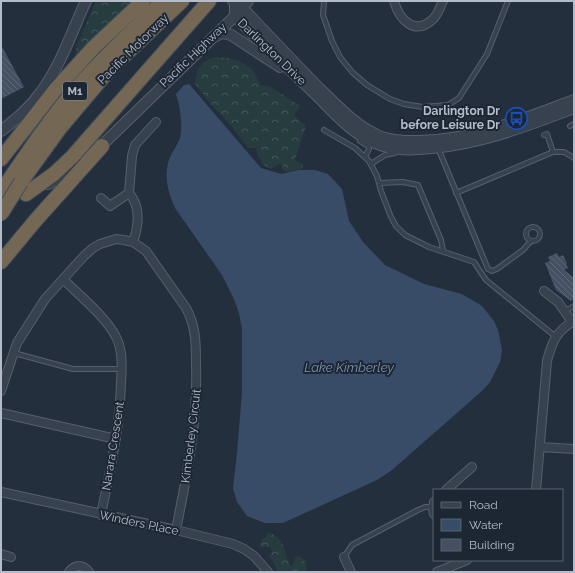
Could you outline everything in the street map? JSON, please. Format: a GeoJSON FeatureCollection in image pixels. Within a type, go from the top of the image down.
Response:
{"type":"FeatureCollection","features":[{"type":"Feature","properties":{"kind":"highway"},"geometry":{"type":"LineString","coordinates":[[1,159],[55,90],[93,48],[143,1]]}},
{"type":"Feature","properties":{"kind":"highway","name":"Pacific Motorway"},"geometry":{"type":"LineString","coordinates":[[1,192],[33,144],[64,103],[104,59],[163,1]]}},
{"type":"Feature","properties":{"kind":"highway","name":"Pacific Motorway"},"geometry":{"type":"LineString","coordinates":[[1,214],[23,188],[60,128],[109,70],[182,1]]}},
{"type":"Feature","properties":{"kind":"highway"},"geometry":{"type":"LineString","coordinates":[[23,188],[54,174],[72,157],[208,3]]}},
{"type":"Feature","properties":{"kind":"highway"},"geometry":{"type":"LineString","coordinates":[[1,262],[35,221],[102,146]]}},
{"type":"Feature","properties":{"kind":"street"},"geometry":{"type":"LineString","coordinates":[[1,131],[29,107],[45,86],[58,62],[86,1]]}},
{"type":"Feature","properties":{"kind":"street"},"geometry":{"type":"LineString","coordinates":[[394,1],[399,15],[406,22],[415,26],[426,25],[434,19],[443,1]]}},
{"type":"Feature","properties":{"kind":"street","name":"Pacific Highway"},"geometry":{"type":"LineString","coordinates":[[23,188],[42,187],[68,173],[102,146],[145,102],[235,16],[239,3]]}},
{"type":"Feature","properties":{"kind":"street","name":"Darlington Drive"},"geometry":{"type":"LineString","coordinates":[[239,3],[310,78],[353,120],[376,135],[405,141],[430,141],[455,138],[502,127],[574,100]]}},
{"type":"Feature","properties":{"kind":"street","name":"Darlington Drive"},"geometry":{"type":"LineString","coordinates":[[235,16],[291,72],[355,132],[368,140],[381,145],[407,149],[438,148],[467,144],[498,136],[574,108]]}},
{"type":"Feature","properties":{"kind":"street"},"geometry":{"type":"LineString","coordinates":[[211,39],[220,34],[229,34],[277,66],[291,72]]}},
{"type":"Feature","properties":{"kind":"street"},"geometry":{"type":"LineString","coordinates":[[1,391],[17,343],[45,299],[63,278],[93,248],[100,244],[116,239],[133,242],[137,230],[137,210],[134,199],[129,192],[132,156],[135,145],[156,122]]}},
{"type":"Feature","properties":{"kind":"street"},"geometry":{"type":"LineString","coordinates":[[101,198],[110,206],[129,192]]}},
{"type":"Feature","properties":{"kind":"street","name":"Kimberley Circuit"},"geometry":{"type":"LineString","coordinates":[[133,242],[146,251],[186,308],[195,332],[197,387],[194,426],[190,462],[176,530]]}},
{"type":"Feature","properties":{"kind":"street","name":"Narara Crescent"},"geometry":{"type":"LineString","coordinates":[[63,278],[104,321],[113,332],[120,347],[122,369],[121,401],[116,439],[101,514]]}},
{"type":"Feature","properties":{"kind":"street"},"geometry":{"type":"LineString","coordinates":[[536,489],[547,361],[552,343],[556,337],[561,330],[573,322],[556,300],[544,291]]}},
{"type":"Feature","properties":{"kind":"street"},"geometry":{"type":"LineString","coordinates":[[1,412],[116,439]]}},
{"type":"Feature","properties":{"kind":"street"},"geometry":{"type":"LineString","coordinates":[[540,447],[574,450]]}},
{"type":"Feature","properties":{"kind":"street"},"geometry":{"type":"LineString","coordinates":[[447,489],[472,468]]}},
{"type":"Feature","properties":{"kind":"street","name":"Winders Place"},"geometry":{"type":"LineString","coordinates":[[1,492],[233,544],[244,549],[259,560],[268,572]]}},
{"type":"Feature","properties":{"kind":"street"},"geometry":{"type":"LineString","coordinates":[[1,554],[11,557]]}},
{"type":"Feature","properties":{"kind":"street"},"geometry":{"type":"LineString","coordinates":[[344,557],[351,572]]}},
{"type":"Feature","properties":{"kind":"street"},"geometry":{"type":"LineString","coordinates":[[437,572],[454,562]]}},
{"type":"Feature","properties":{"kind":"street"},"geometry":{"type":"LineString","coordinates":[[71,567],[83,566],[89,572]]}},
{"type":"Feature","properties":{"kind":"lane"},"geometry":{"type":"LineString","coordinates":[[324,1],[323,15],[332,42],[340,57],[352,72],[367,85],[390,99],[404,104],[423,107],[448,104],[459,98],[485,58],[508,1]]}},
{"type":"Feature","properties":{"kind":"lane"},"geometry":{"type":"LineString","coordinates":[[324,130],[355,148],[371,164],[379,182],[389,214],[400,230],[412,240],[474,262],[486,280],[556,337]]}},
{"type":"Feature","properties":{"kind":"lane"},"geometry":{"type":"LineString","coordinates":[[355,132],[359,140],[369,148],[369,151],[365,157]]}},
{"type":"Feature","properties":{"kind":"lane"},"geometry":{"type":"LineString","coordinates":[[544,135],[547,134],[553,152]]}},
{"type":"Feature","properties":{"kind":"lane"},"geometry":{"type":"LineString","coordinates":[[438,148],[486,266],[489,270],[493,271],[498,268],[526,247],[531,241]]}},
{"type":"Feature","properties":{"kind":"lane"},"geometry":{"type":"LineString","coordinates":[[371,164],[388,153],[400,152],[407,149]]}},
{"type":"Feature","properties":{"kind":"lane"},"geometry":{"type":"LineString","coordinates":[[456,193],[553,152],[564,152],[574,158]]}},
{"type":"Feature","properties":{"kind":"lane"},"geometry":{"type":"LineString","coordinates":[[379,182],[414,183],[418,185],[441,240],[443,250]]}},
{"type":"Feature","properties":{"kind":"lane"},"geometry":{"type":"LineString","coordinates":[[565,311],[574,306]]}},
{"type":"Feature","properties":{"kind":"lane"},"geometry":{"type":"LineString","coordinates":[[14,352],[73,369],[122,369]]}},
{"type":"Feature","properties":{"kind":"lane"},"geometry":{"type":"LineString","coordinates":[[344,557],[352,545],[421,508],[433,508]]}},
{"type":"Feature","properties":{"kind":"green space"},"geometry":{"type":"Polygon","coordinates":[[[96,1],[133,1],[75,57],[77,45],[96,1]]]}},
{"type":"Feature","properties":{"kind":"green space"},"geometry":{"type":"Polygon","coordinates":[[[215,57],[230,59],[245,64],[253,71],[261,85],[271,87],[300,106],[294,115],[306,126],[295,160],[303,164],[302,169],[286,172],[282,169],[283,165],[279,164],[271,169],[262,164],[258,157],[256,148],[248,148],[195,84],[200,66],[206,61],[215,57]]]}},
{"type":"Feature","properties":{"kind":"green space"},"geometry":{"type":"Polygon","coordinates":[[[269,533],[278,538],[281,542],[291,566],[293,565],[295,557],[299,556],[305,561],[307,572],[278,572],[271,558],[268,557],[271,554],[272,549],[259,546],[262,540],[269,533]]]}},
{"type":"Feature","properties":{"kind":"water","name":"Lake Kimberley"},"geometry":{"type":"Polygon","coordinates":[[[189,84],[261,168],[281,174],[299,170],[315,170],[328,174],[342,189],[349,221],[363,242],[385,265],[424,284],[462,294],[482,306],[494,321],[498,330],[502,350],[500,362],[490,382],[483,390],[392,470],[377,480],[283,523],[265,523],[247,516],[237,502],[233,488],[242,393],[242,329],[239,313],[222,275],[175,208],[168,190],[168,164],[180,138],[181,132],[181,116],[176,94],[184,85],[189,84]]]}},
{"type":"Feature","properties":{"kind":"building"},"geometry":{"type":"Polygon","coordinates":[[[1,45],[24,87],[1,99],[1,45]]]}},
{"type":"Feature","properties":{"kind":"building"},"geometry":{"type":"Polygon","coordinates":[[[557,253],[559,257],[563,255],[568,268],[564,270],[574,278],[574,298],[571,301],[556,290],[545,263],[550,261],[548,257],[557,253]]]}},
{"type":"Feature","properties":{"kind":"place","name":"Darlington Dr before Leisure Dr"},"geometry":{"type":"Point","coordinates":[516,118]}}]}
